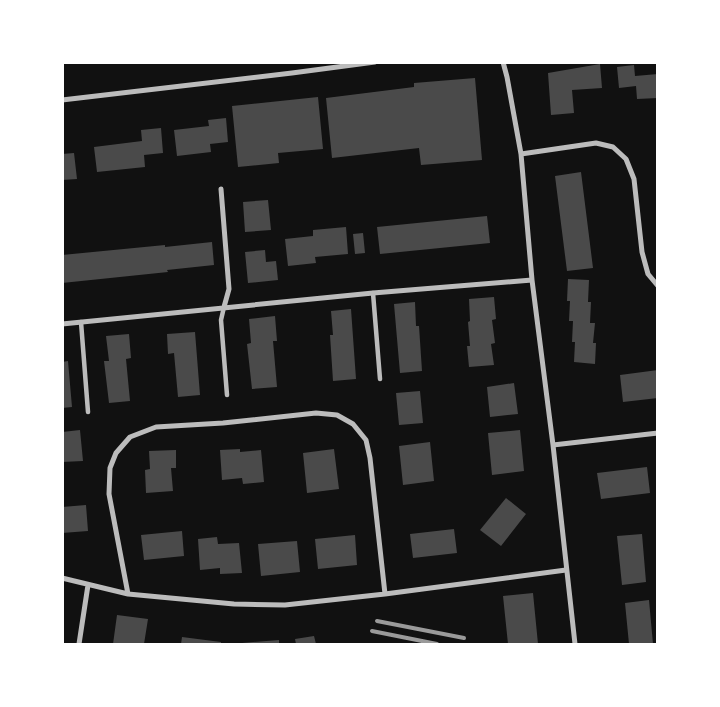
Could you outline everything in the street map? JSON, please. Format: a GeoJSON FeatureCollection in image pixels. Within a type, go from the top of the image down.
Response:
{"type":"FeatureCollection","features":[{"type":"Feature","properties":{"kind":"street"},"geometry":{"type":"LineString","coordinates":[[62,100],[292,74],[375,62]]}},
{"type":"Feature","properties":{"kind":"street"},"geometry":{"type":"LineString","coordinates":[[503,62],[521,154],[532,280],[575,644]]}},
{"type":"Feature","properties":{"kind":"street"},"geometry":{"type":"LineString","coordinates":[[521,154],[596,143],[613,148],[626,159],[634,179],[642,252],[648,274],[658,286]]}},
{"type":"Feature","properties":{"kind":"street"},"geometry":{"type":"LineString","coordinates":[[221,189],[229,289],[221,320],[228,395]]}},
{"type":"Feature","properties":{"kind":"street"},"geometry":{"type":"LineString","coordinates":[[62,324],[373,293],[532,280]]}},
{"type":"Feature","properties":{"kind":"street"},"geometry":{"type":"LineString","coordinates":[[373,293],[380,379]]}},
{"type":"Feature","properties":{"kind":"street"},"geometry":{"type":"LineString","coordinates":[[81,322],[88,412]]}},
{"type":"Feature","properties":{"kind":"street"},"geometry":{"type":"LineString","coordinates":[[128,594],[109,494],[110,468],[116,453],[130,437],[156,427],[223,423],[316,413],[337,415],[353,424],[366,440],[370,458],[385,594]]}},
{"type":"Feature","properties":{"kind":"street"},"geometry":{"type":"LineString","coordinates":[[553,445],[658,433]]}},
{"type":"Feature","properties":{"kind":"street"},"geometry":{"type":"LineString","coordinates":[[62,578],[128,594],[234,604],[276,605],[385,594],[566,570]]}},
{"type":"Feature","properties":{"kind":"street"},"geometry":{"type":"LineString","coordinates":[[78,644],[88,585]]}},
{"type":"Feature","properties":{"kind":"building"},"geometry":{"type":"Polygon","coordinates":[[[600,64],[602,88],[572,90],[574,113],[551,115],[548,73],[600,64]]]}},
{"type":"Feature","properties":{"kind":"building"},"geometry":{"type":"Polygon","coordinates":[[[634,65],[635,76],[658,74],[658,98],[637,99],[636,86],[619,88],[617,67],[634,65]]]}},
{"type":"Feature","properties":{"kind":"building"},"geometry":{"type":"Polygon","coordinates":[[[475,78],[482,160],[421,165],[419,148],[332,158],[326,98],[414,87],[414,83],[475,78]]]}},
{"type":"Feature","properties":{"kind":"building"},"geometry":{"type":"Polygon","coordinates":[[[318,97],[323,149],[278,153],[279,163],[238,167],[232,106],[318,97]]]}},
{"type":"Feature","properties":{"kind":"building"},"geometry":{"type":"Polygon","coordinates":[[[226,118],[228,142],[210,144],[211,152],[177,156],[174,130],[209,126],[208,120],[226,118]]]}},
{"type":"Feature","properties":{"kind":"building"},"geometry":{"type":"Polygon","coordinates":[[[161,128],[163,153],[144,155],[145,167],[97,172],[94,147],[142,141],[141,130],[161,128]]]}},
{"type":"Feature","properties":{"kind":"building"},"geometry":{"type":"Polygon","coordinates":[[[74,153],[77,179],[62,180],[62,154],[74,153]]]}},
{"type":"Feature","properties":{"kind":"building"},"geometry":{"type":"Polygon","coordinates":[[[581,172],[593,268],[567,271],[555,176],[581,172]]]}},
{"type":"Feature","properties":{"kind":"building"},"geometry":{"type":"Polygon","coordinates":[[[268,200],[271,230],[245,232],[243,202],[268,200]]]}},
{"type":"Feature","properties":{"kind":"building"},"geometry":{"type":"Polygon","coordinates":[[[487,216],[490,243],[380,254],[377,227],[487,216]]]}},
{"type":"Feature","properties":{"kind":"building"},"geometry":{"type":"Polygon","coordinates":[[[346,227],[348,254],[315,257],[316,263],[288,266],[285,239],[313,236],[313,230],[346,227]]]}},
{"type":"Feature","properties":{"kind":"building"},"geometry":{"type":"Polygon","coordinates":[[[363,233],[365,253],[355,254],[353,234],[363,233]]]}},
{"type":"Feature","properties":{"kind":"building"},"geometry":{"type":"Polygon","coordinates":[[[212,242],[214,265],[167,270],[168,272],[62,283],[62,255],[212,242]]]}},
{"type":"Feature","properties":{"kind":"building"},"geometry":{"type":"Polygon","coordinates":[[[265,250],[266,262],[276,261],[278,280],[248,283],[245,252],[265,250]]]}},
{"type":"Feature","properties":{"kind":"building"},"geometry":{"type":"Polygon","coordinates":[[[568,279],[589,280],[588,302],[591,302],[590,323],[595,323],[593,343],[596,343],[595,364],[574,362],[575,342],[572,342],[573,321],[569,321],[570,301],[567,301],[568,279]]]}},
{"type":"Feature","properties":{"kind":"building"},"geometry":{"type":"Polygon","coordinates":[[[494,297],[496,319],[492,320],[495,343],[491,344],[494,365],[469,367],[467,346],[470,346],[469,299],[494,297]]]}},
{"type":"Feature","properties":{"kind":"building"},"geometry":{"type":"Polygon","coordinates":[[[415,302],[416,326],[419,326],[422,371],[400,373],[394,304],[415,302]]]}},
{"type":"Feature","properties":{"kind":"building"},"geometry":{"type":"Polygon","coordinates":[[[351,309],[356,379],[333,381],[330,335],[333,335],[331,311],[351,309]]]}},
{"type":"Feature","properties":{"kind":"building"},"geometry":{"type":"Polygon","coordinates":[[[275,316],[277,341],[273,341],[277,387],[252,389],[247,344],[251,343],[249,319],[275,316]]]}},
{"type":"Feature","properties":{"kind":"building"},"geometry":{"type":"Polygon","coordinates":[[[195,332],[200,395],[178,397],[174,353],[168,354],[167,334],[195,332]]]}},
{"type":"Feature","properties":{"kind":"building"},"geometry":{"type":"Polygon","coordinates":[[[129,334],[131,358],[126,359],[130,401],[109,403],[104,361],[109,361],[106,336],[129,334]]]}},
{"type":"Feature","properties":{"kind":"building"},"geometry":{"type":"Polygon","coordinates":[[[68,361],[72,407],[62,408],[62,362],[68,361]]]}},
{"type":"Feature","properties":{"kind":"building"},"geometry":{"type":"Polygon","coordinates":[[[658,370],[658,398],[623,402],[620,375],[658,370]]]}},
{"type":"Feature","properties":{"kind":"building"},"geometry":{"type":"Polygon","coordinates":[[[514,383],[518,414],[490,417],[487,387],[514,383]]]}},
{"type":"Feature","properties":{"kind":"building"},"geometry":{"type":"Polygon","coordinates":[[[420,391],[423,423],[399,425],[396,393],[420,391]]]}},
{"type":"Feature","properties":{"kind":"building"},"geometry":{"type":"Polygon","coordinates":[[[80,430],[83,461],[62,462],[62,432],[80,430]]]}},
{"type":"Feature","properties":{"kind":"building"},"geometry":{"type":"Polygon","coordinates":[[[520,430],[524,471],[492,475],[488,433],[520,430]]]}},
{"type":"Feature","properties":{"kind":"building"},"geometry":{"type":"Polygon","coordinates":[[[430,442],[434,481],[403,485],[399,446],[430,442]]]}},
{"type":"Feature","properties":{"kind":"building"},"geometry":{"type":"Polygon","coordinates":[[[240,449],[240,452],[261,450],[264,482],[243,484],[242,478],[222,480],[220,450],[240,449]]]}},
{"type":"Feature","properties":{"kind":"building"},"geometry":{"type":"Polygon","coordinates":[[[334,449],[339,489],[307,493],[303,453],[334,449]]]}},
{"type":"Feature","properties":{"kind":"building"},"geometry":{"type":"Polygon","coordinates":[[[176,450],[176,468],[171,468],[173,491],[146,493],[145,470],[150,469],[149,451],[176,450]]]}},
{"type":"Feature","properties":{"kind":"building"},"geometry":{"type":"Polygon","coordinates":[[[647,467],[650,493],[601,499],[597,473],[647,467]]]}},
{"type":"Feature","properties":{"kind":"building"},"geometry":{"type":"Polygon","coordinates":[[[506,498],[526,514],[501,546],[480,530],[506,498]]]}},
{"type":"Feature","properties":{"kind":"building"},"geometry":{"type":"Polygon","coordinates":[[[86,505],[88,531],[62,533],[62,507],[86,505]]]}},
{"type":"Feature","properties":{"kind":"building"},"geometry":{"type":"Polygon","coordinates":[[[454,529],[457,553],[413,558],[410,534],[454,529]]]}},
{"type":"Feature","properties":{"kind":"building"},"geometry":{"type":"Polygon","coordinates":[[[182,531],[184,556],[144,560],[141,535],[182,531]]]}},
{"type":"Feature","properties":{"kind":"building"},"geometry":{"type":"Polygon","coordinates":[[[642,534],[646,582],[622,585],[617,536],[642,534]]]}},
{"type":"Feature","properties":{"kind":"building"},"geometry":{"type":"Polygon","coordinates":[[[355,535],[357,565],[318,569],[315,539],[355,535]]]}},
{"type":"Feature","properties":{"kind":"building"},"geometry":{"type":"Polygon","coordinates":[[[217,537],[218,544],[239,543],[242,573],[220,574],[220,568],[200,570],[198,539],[217,537]]]}},
{"type":"Feature","properties":{"kind":"building"},"geometry":{"type":"Polygon","coordinates":[[[297,541],[300,572],[261,576],[258,544],[297,541]]]}},
{"type":"Feature","properties":{"kind":"building"},"geometry":{"type":"Polygon","coordinates":[[[533,593],[538,644],[508,644],[503,596],[533,593]]]}},
{"type":"Feature","properties":{"kind":"building"},"geometry":{"type":"Polygon","coordinates":[[[649,600],[653,644],[629,644],[625,603],[649,600]]]}},
{"type":"Feature","properties":{"kind":"building"},"geometry":{"type":"Polygon","coordinates":[[[117,615],[148,619],[144,644],[113,644],[117,615]]]}},
{"type":"Feature","properties":{"kind":"building"},"geometry":{"type":"Polygon","coordinates":[[[314,636],[316,644],[296,644],[295,639],[314,636]]]}},
{"type":"Feature","properties":{"kind":"building"},"geometry":{"type":"Polygon","coordinates":[[[182,637],[221,642],[221,644],[181,644],[182,637]]]}},
{"type":"Feature","properties":{"kind":"building"},"geometry":{"type":"Polygon","coordinates":[[[279,640],[279,644],[242,644],[242,643],[279,640]]]}},
{"type":"Feature","properties":{"kind":"railway"},"geometry":{"type":"LineString","coordinates":[[377,621],[464,638]]}},
{"type":"Feature","properties":{"kind":"railway"},"geometry":{"type":"LineString","coordinates":[[372,631],[437,644]]}}]}
